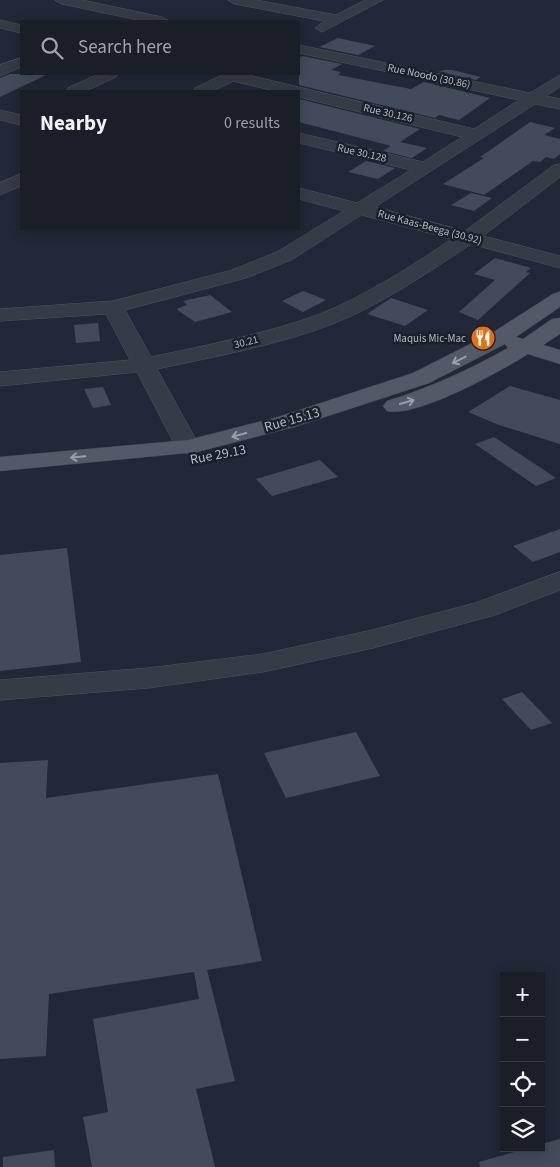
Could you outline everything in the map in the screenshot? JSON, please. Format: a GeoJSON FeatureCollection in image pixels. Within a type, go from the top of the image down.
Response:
{"type":"FeatureCollection","features":[{"type":"Feature","properties":{"kind":"main road","name":"Rue 15.13"},"geometry":{"type":"LineString","coordinates":[[0,464],[188,447],[286,422],[412,381],[500,338],[560,298]]}},
{"type":"Feature","properties":{"kind":"main road","name":"Rue 29.13"},"geometry":{"type":"LineString","coordinates":[[0,480],[197,460],[259,446],[448,389],[527,347],[560,324]]}},
{"type":"Feature","properties":{"kind":"main road"},"geometry":{"type":"LineString","coordinates":[[500,338],[560,357]]}},
{"type":"Feature","properties":{"kind":"street"},"geometry":{"type":"LineString","coordinates":[[62,0],[157,20]]}},
{"type":"Feature","properties":{"kind":"street"},"geometry":{"type":"LineString","coordinates":[[235,0],[338,20]]}},
{"type":"Feature","properties":{"kind":"street"},"geometry":{"type":"LineString","coordinates":[[300,39],[376,0]]}},
{"type":"Feature","properties":{"kind":"street"},"geometry":{"type":"LineString","coordinates":[[120,20],[158,4]]}},
{"type":"Feature","properties":{"kind":"street"},"geometry":{"type":"LineString","coordinates":[[0,24],[20,29]]}},
{"type":"Feature","properties":{"kind":"street","name":"Rue Noodo (30.86)"},"geometry":{"type":"LineString","coordinates":[[300,49],[560,104]]}},
{"type":"Feature","properties":{"kind":"street"},"geometry":{"type":"LineString","coordinates":[[76,90],[109,75]]}},
{"type":"Feature","properties":{"kind":"street"},"geometry":{"type":"LineString","coordinates":[[203,90],[233,75],[290,90]]}},
{"type":"Feature","properties":{"kind":"street"},"geometry":{"type":"LineString","coordinates":[[0,315],[113,307],[239,274],[284,256],[362,209],[560,80]]}},
{"type":"Feature","properties":{"kind":"street","name":"Rue 30.126"},"geometry":{"type":"LineString","coordinates":[[300,92],[477,134]]}},
{"type":"Feature","properties":{"kind":"street","name":"Rue 30.128"},"geometry":{"type":"LineString","coordinates":[[300,138],[426,168]]}},
{"type":"Feature","properties":{"kind":"street","name":"30.21"},"geometry":{"type":"LineString","coordinates":[[0,379],[145,365],[253,340],[328,318],[408,277],[469,237],[560,169]]}},
{"type":"Feature","properties":{"kind":"street"},"geometry":{"type":"LineString","coordinates":[[0,173],[20,179]]}},
{"type":"Feature","properties":{"kind":"street"},"geometry":{"type":"LineString","coordinates":[[0,190],[20,180]]}},
{"type":"Feature","properties":{"kind":"street","name":"Rue Kaas-Beega (30.92)"},"geometry":{"type":"LineString","coordinates":[[300,193],[560,262]]}},
{"type":"Feature","properties":{"kind":"street"},"geometry":{"type":"LineString","coordinates":[[113,307],[188,447]]}},
{"type":"Feature","properties":{"kind":"street"},"geometry":{"type":"LineString","coordinates":[[0,690],[148,678],[263,663],[373,638],[485,609],[560,580]]}},
{"type":"Feature","properties":{"kind":"building"},"geometry":{"type":"Polygon","coordinates":[[[338,38],[375,46],[358,55],[319,47],[338,38]]]}},
{"type":"Feature","properties":{"kind":"building"},"geometry":{"type":"Polygon","coordinates":[[[302,56],[342,64],[331,70],[341,72],[338,75],[411,89],[424,82],[490,98],[459,120],[439,115],[435,118],[299,85],[300,57],[302,56]]]}},
{"type":"Feature","properties":{"kind":"building"},"geometry":{"type":"Polygon","coordinates":[[[452,70],[481,77],[476,80],[439,72],[452,70]]]}},
{"type":"Feature","properties":{"kind":"building"},"geometry":{"type":"Polygon","coordinates":[[[10,74],[46,75],[0,97],[0,78],[10,74]]]}},
{"type":"Feature","properties":{"kind":"building"},"geometry":{"type":"Polygon","coordinates":[[[300,99],[420,129],[400,142],[427,148],[412,158],[383,151],[391,146],[300,122],[300,99]]]}},
{"type":"Feature","properties":{"kind":"building"},"geometry":{"type":"Polygon","coordinates":[[[530,122],[555,128],[544,135],[560,139],[560,154],[554,159],[546,157],[540,162],[533,161],[484,195],[443,184],[484,158],[480,157],[530,122]]]}},
{"type":"Feature","properties":{"kind":"building"},"geometry":{"type":"Polygon","coordinates":[[[366,161],[395,168],[378,179],[348,172],[366,161]]]}},
{"type":"Feature","properties":{"kind":"building"},"geometry":{"type":"Polygon","coordinates":[[[471,193],[492,198],[474,211],[451,205],[471,193]]]}},
{"type":"Feature","properties":{"kind":"building"},"geometry":{"type":"Polygon","coordinates":[[[495,258],[531,268],[526,272],[530,273],[478,320],[459,312],[495,280],[474,274],[495,258]]]}},
{"type":"Feature","properties":{"kind":"building"},"geometry":{"type":"Polygon","coordinates":[[[303,291],[326,300],[303,312],[282,301],[303,291]]]}},
{"type":"Feature","properties":{"kind":"building"},"geometry":{"type":"Polygon","coordinates":[[[210,295],[232,312],[195,322],[176,309],[187,305],[183,301],[210,295]]]}},
{"type":"Feature","properties":{"kind":"building"},"geometry":{"type":"Polygon","coordinates":[[[391,298],[428,310],[405,326],[367,314],[391,298]]]}},
{"type":"Feature","properties":{"kind":"building"},"geometry":{"type":"Polygon","coordinates":[[[98,323],[100,341],[76,343],[74,325],[98,323]]]}},
{"type":"Feature","properties":{"kind":"building"},"geometry":{"type":"Polygon","coordinates":[[[510,386],[560,400],[560,444],[499,425],[468,412],[510,386]]]}},
{"type":"Feature","properties":{"kind":"building"},"geometry":{"type":"Polygon","coordinates":[[[103,387],[111,405],[93,408],[84,389],[103,387]]]}},
{"type":"Feature","properties":{"kind":"building"},"geometry":{"type":"Polygon","coordinates":[[[494,437],[556,478],[536,486],[475,444],[494,437]]]}},
{"type":"Feature","properties":{"kind":"building"},"geometry":{"type":"Polygon","coordinates":[[[320,460],[338,477],[272,496],[256,479],[320,460]]]}},
{"type":"Feature","properties":{"kind":"building"},"geometry":{"type":"Polygon","coordinates":[[[560,529],[560,552],[533,562],[513,546],[560,529]]]}},
{"type":"Feature","properties":{"kind":"building"},"geometry":{"type":"Polygon","coordinates":[[[67,548],[81,662],[0,671],[0,555],[67,548]]]}},
{"type":"Feature","properties":{"kind":"building"},"geometry":{"type":"Polygon","coordinates":[[[522,692],[552,723],[531,730],[502,699],[522,692]]]}},
{"type":"Feature","properties":{"kind":"building"},"geometry":{"type":"Polygon","coordinates":[[[356,732],[380,776],[286,798],[264,753],[356,732]]]}},
{"type":"Feature","properties":{"kind":"building"},"geometry":{"type":"Polygon","coordinates":[[[48,760],[46,798],[218,774],[262,961],[207,970],[235,1081],[196,1089],[215,1167],[92,1167],[83,1117],[108,1112],[93,1019],[199,999],[194,972],[49,994],[46,1056],[0,1059],[0,763],[48,760]]]}},
{"type":"Feature","properties":{"kind":"building"},"geometry":{"type":"Polygon","coordinates":[[[560,1139],[560,1167],[480,1167],[479,1162],[514,1152],[545,1152],[545,1143],[560,1139]]]}},
{"type":"Feature","properties":{"kind":"building"},"geometry":{"type":"Polygon","coordinates":[[[54,1150],[55,1167],[3,1167],[3,1157],[54,1150]]]}},
{"type":"Feature","properties":{"kind":"place","name":"Maquis Mic-Mac"},"geometry":{"type":"Point","coordinates":[483,338]}}]}
